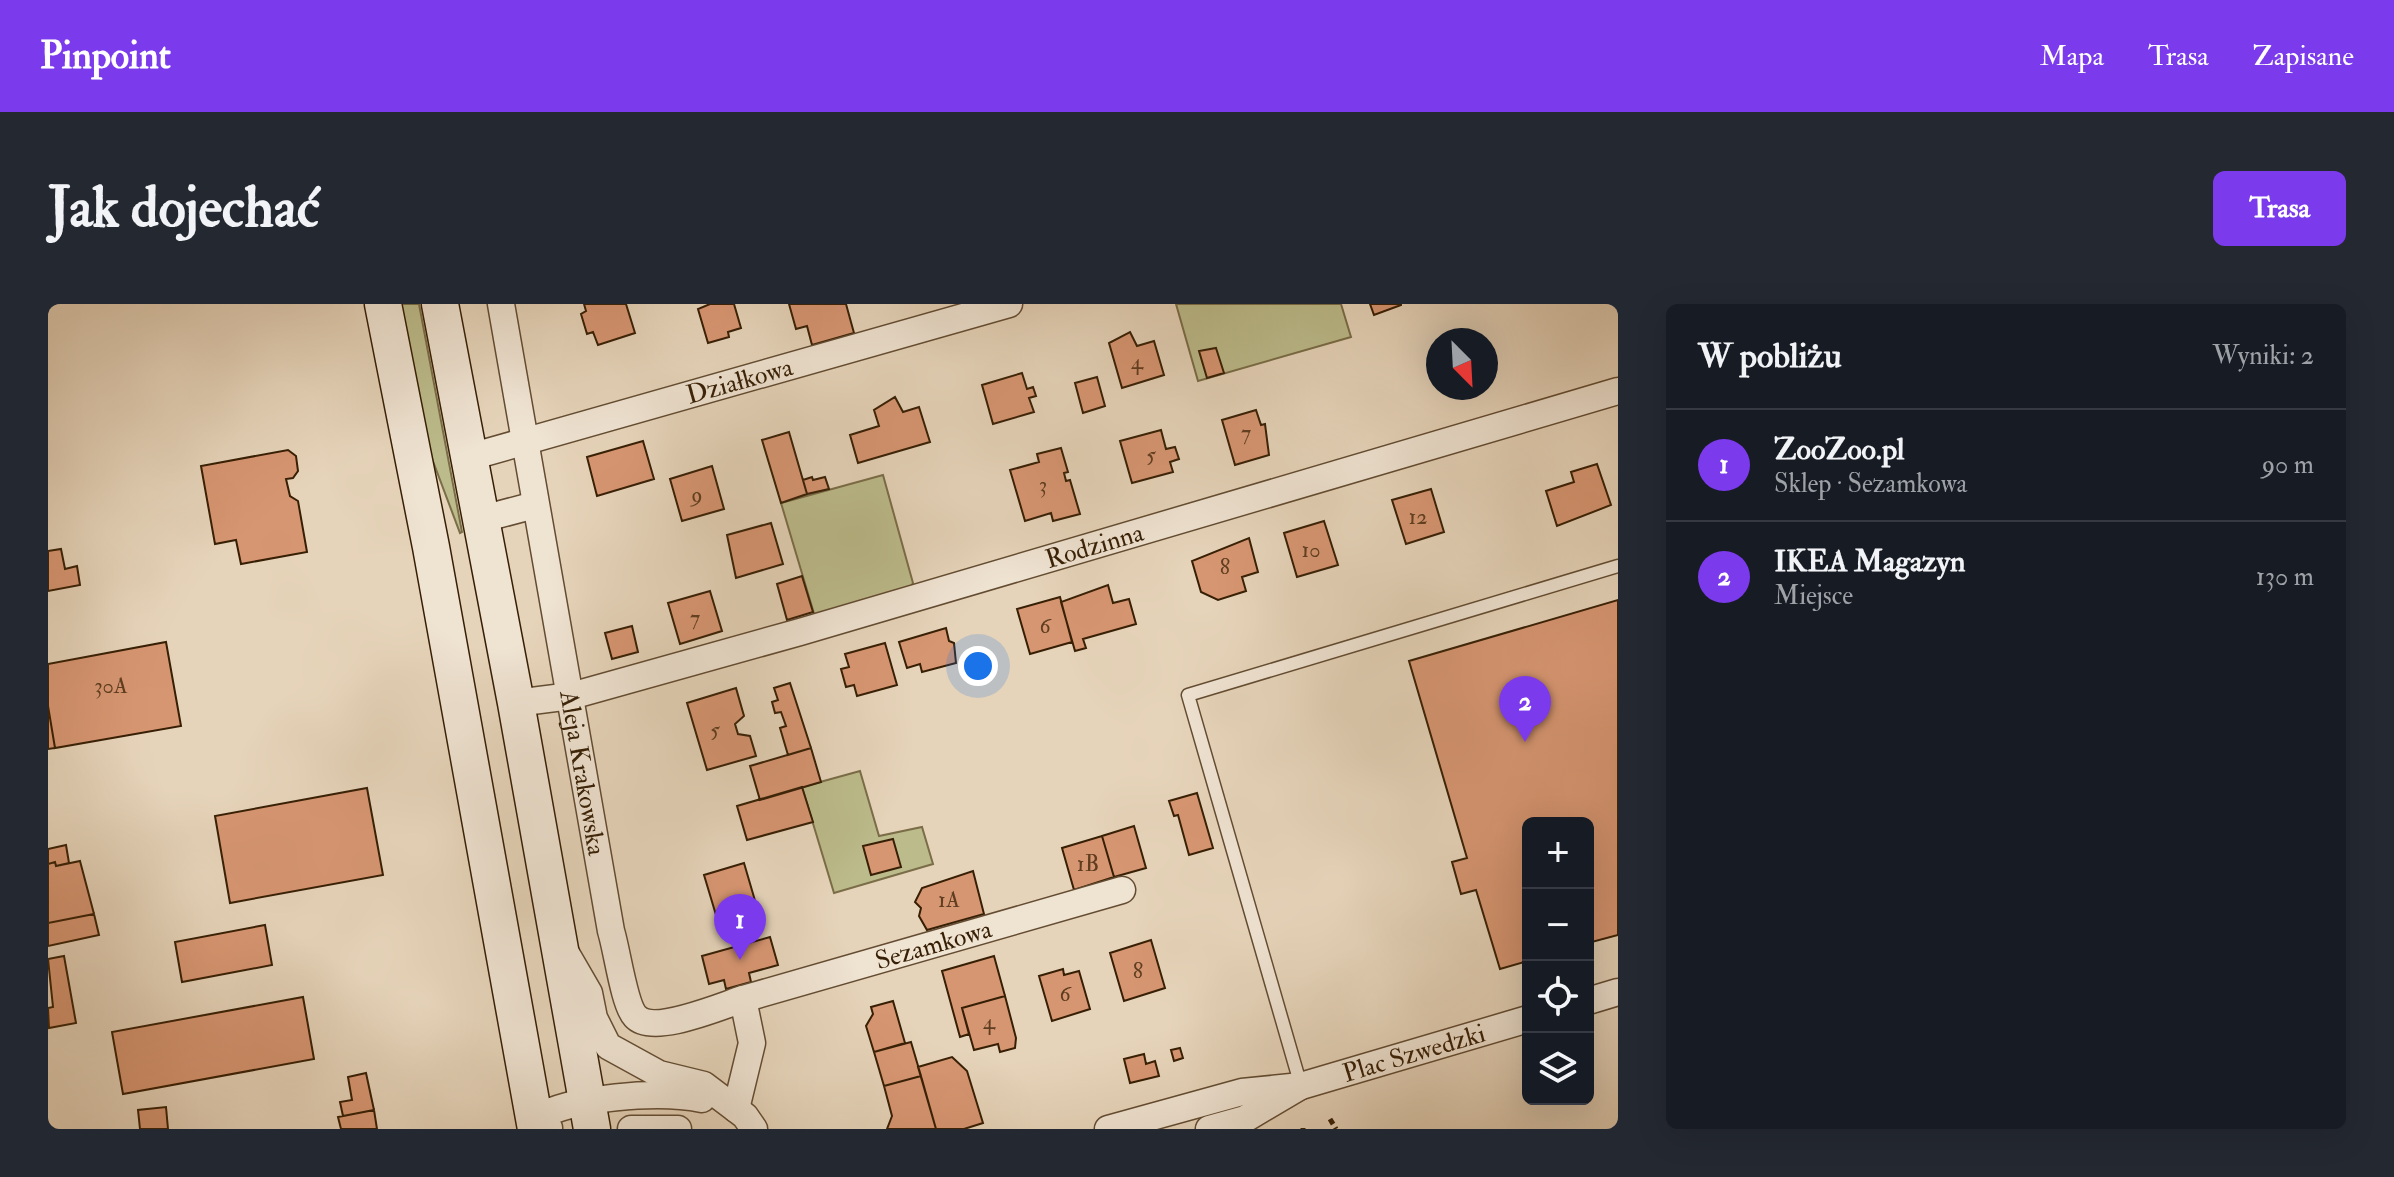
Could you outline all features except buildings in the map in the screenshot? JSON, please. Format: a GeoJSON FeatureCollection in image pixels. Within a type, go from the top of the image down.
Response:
{"type":"FeatureCollection","features":[{"type":"Feature","properties":{"kind":"main road"},"geometry":{"type":"LineString","coordinates":[[383,304],[541,1126]]}},
{"type":"Feature","properties":{"kind":"main road"},"geometry":{"type":"LineString","coordinates":[[440,304],[590,1116]]}},
{"type":"Feature","properties":{"kind":"street","name":"Aleja Krakowska"},"geometry":{"type":"LineString","coordinates":[[501,304],[611,931],[632,1010],[646,1023],[660,1025],[743,999]]}},
{"type":"Feature","properties":{"kind":"street","name":"Działkowa"},"geometry":{"type":"LineString","coordinates":[[470,457],[525,445],[1009,304]]}},
{"type":"Feature","properties":{"kind":"street","name":"Rodzinna"},"geometry":{"type":"LineString","coordinates":[[516,703],[571,696],[1618,391]]}},
{"type":"Feature","properties":{"kind":"street"},"geometry":{"type":"LineString","coordinates":[[482,519],[535,505]]}},
{"type":"Feature","properties":{"kind":"street","name":"Sezamkowa"},"geometry":{"type":"LineString","coordinates":[[743,999],[1122,890]]}},
{"type":"Feature","properties":{"kind":"street"},"geometry":{"type":"LineString","coordinates":[[557,938],[589,993],[594,1018],[608,1046],[659,1074],[704,1085],[736,1109],[754,1129]]}},
{"type":"Feature","properties":{"kind":"street"},"geometry":{"type":"LineString","coordinates":[[1594,999],[1618,992]]}},
{"type":"Feature","properties":{"kind":"street"},"geometry":{"type":"LineString","coordinates":[[736,1109],[752,1043],[743,999]]}},
{"type":"Feature","properties":{"kind":"street","name":"Plac Szwedzki"},"geometry":{"type":"LineString","coordinates":[[1108,1129],[1242,1092],[1301,1086],[1522,1021]]}},
{"type":"Feature","properties":{"kind":"street","name":"Plac Szwedzki"},"geometry":{"type":"LineString","coordinates":[[1209,1129],[1245,1119],[1301,1086]]}},
{"type":"Feature","properties":{"kind":"street"},"geometry":{"type":"LineString","coordinates":[[541,1126],[553,1108],[590,1116],[671,1094],[736,1109]]}},
{"type":"Feature","properties":{"kind":"street"},"geometry":{"type":"LineString","coordinates":[[631,1129],[678,1129]]}},
{"type":"Feature","properties":{"kind":"lane"},"geometry":{"type":"LineString","coordinates":[[1301,1086],[1188,695],[1618,566]]}},
{"type":"Feature","properties":{"kind":"path"},"geometry":{"type":"LineString","coordinates":[[1330,1119],[1336,1129]]}},
{"type":"Feature","properties":{"kind":"shaded area"},"geometry":{"type":"Polygon","coordinates":[[[401,304],[419,304],[460,533],[428,448],[401,304]]]}},
{"type":"Feature","properties":{"kind":"shaded area"},"geometry":{"type":"Polygon","coordinates":[[[1176,304],[1341,304],[1351,337],[1198,381],[1176,304]]]}},
{"type":"Feature","properties":{"kind":"shaded area"},"geometry":{"type":"Polygon","coordinates":[[[883,475],[913,583],[910,588],[815,617],[781,503],[883,475]]]}},
{"type":"Feature","properties":{"kind":"shaded area"},"geometry":{"type":"Polygon","coordinates":[[[860,771],[879,836],[922,827],[933,864],[834,893],[802,787],[860,771]]]}},
{"type":"Feature","properties":{"kind":"place","name":"IKEA Magazyn"},"geometry":{"type":"Point","coordinates":[1525,742]}},
{"type":"Feature","properties":{"kind":"place","name":"ZooZoo.pl"},"geometry":{"type":"Point","coordinates":[740,960]}}]}
